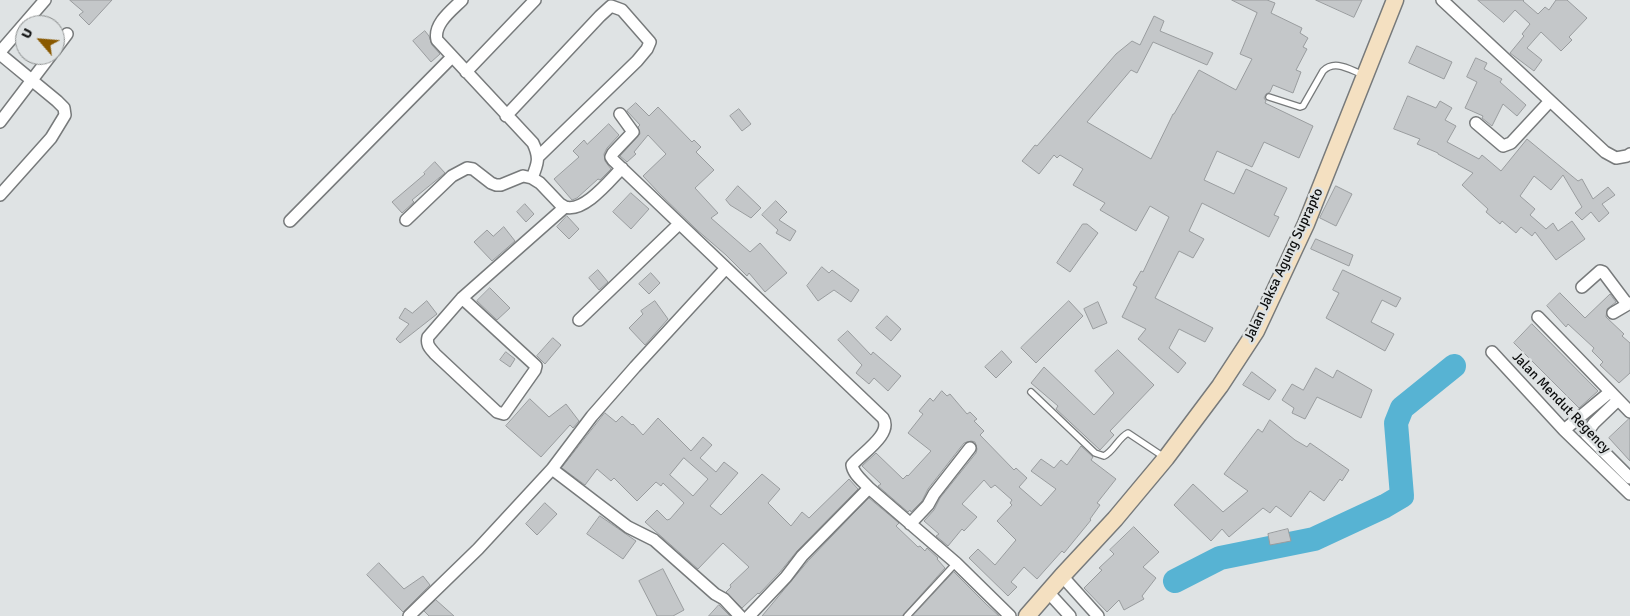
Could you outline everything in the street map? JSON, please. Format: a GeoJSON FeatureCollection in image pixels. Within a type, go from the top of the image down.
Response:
{"type":"FeatureCollection","features":[{"type":"Feature","properties":{"kind":"main road","name":"Jalan Jaksa Agung Suprapto"},"geometry":{"type":"LineString","coordinates":[[1027,616],[1115,519],[1166,458],[1220,386],[1256,331],[1306,224],[1395,0]]}},
{"type":"Feature","properties":{"kind":"street"},"geometry":{"type":"LineString","coordinates":[[0,195],[51,138],[65,115],[64,108],[0,53],[45,0]]}},
{"type":"Feature","properties":{"kind":"street"},"geometry":{"type":"LineString","coordinates":[[462,0],[441,22],[437,30],[437,40],[533,143],[538,157]]}},
{"type":"Feature","properties":{"kind":"street"},"geometry":{"type":"LineString","coordinates":[[466,72],[535,0]]}},
{"type":"Feature","properties":{"kind":"street"},"geometry":{"type":"LineString","coordinates":[[1442,0],[1605,152],[1616,158],[1630,154]]}},
{"type":"Feature","properties":{"kind":"street"},"geometry":{"type":"LineString","coordinates":[[506,116],[611,6],[622,10],[650,42],[647,49],[637,60],[538,157],[532,178]]}},
{"type":"Feature","properties":{"kind":"street"},"geometry":{"type":"LineString","coordinates":[[290,220],[452,57]]}},
{"type":"Feature","properties":{"kind":"street"},"geometry":{"type":"LineString","coordinates":[[0,122],[43,65]]}},
{"type":"Feature","properties":{"kind":"street"},"geometry":{"type":"LineString","coordinates":[[1476,123],[1503,146],[1507,146],[1550,101]]}},
{"type":"Feature","properties":{"kind":"street"},"geometry":{"type":"LineString","coordinates":[[620,114],[634,131],[612,154],[612,158],[886,422],[881,437],[852,465],[854,472],[869,488],[956,563],[1010,616]]}},
{"type":"Feature","properties":{"kind":"street"},"geometry":{"type":"LineString","coordinates":[[406,220],[452,176],[467,168],[473,169],[496,185],[501,185],[523,176],[532,178],[565,207],[570,209],[591,199],[622,168]]}},
{"type":"Feature","properties":{"kind":"street"},"geometry":{"type":"LineString","coordinates":[[462,298],[536,366],[536,370],[504,414],[497,412],[435,354],[426,342],[431,333],[462,298],[565,207]]}},
{"type":"Feature","properties":{"kind":"street"},"geometry":{"type":"LineString","coordinates":[[579,320],[679,224]]}},
{"type":"Feature","properties":{"kind":"street"},"geometry":{"type":"LineString","coordinates":[[410,616],[478,549],[552,469],[598,409],[726,268]]}},
{"type":"Feature","properties":{"kind":"street"},"geometry":{"type":"LineString","coordinates":[[1582,287],[1600,271],[1603,272],[1629,303],[1613,313]]}},
{"type":"Feature","properties":{"kind":"street"},"geometry":{"type":"LineString","coordinates":[[1538,317],[1630,412]]}},
{"type":"Feature","properties":{"kind":"street","name":"Jalan Mendut Regency"},"geometry":{"type":"LineString","coordinates":[[1492,352],[1564,430],[1630,494]]}},
{"type":"Feature","properties":{"kind":"street"},"geometry":{"type":"LineString","coordinates":[[1564,430],[1614,396]]}},
{"type":"Feature","properties":{"kind":"street","name":"Jalan Mendut Regency"},"geometry":{"type":"LineString","coordinates":[[1614,396],[1586,433],[1630,478]]}},
{"type":"Feature","properties":{"kind":"street"},"geometry":{"type":"LineString","coordinates":[[1574,422],[1586,433]]}},
{"type":"Feature","properties":{"kind":"street"},"geometry":{"type":"LineString","coordinates":[[910,524],[928,505],[934,494],[970,448]]}},
{"type":"Feature","properties":{"kind":"street"},"geometry":{"type":"LineString","coordinates":[[552,469],[628,527],[654,540],[715,594],[724,599],[740,616]]}},
{"type":"Feature","properties":{"kind":"street"},"geometry":{"type":"LineString","coordinates":[[749,616],[786,577],[802,556],[869,488]]}},
{"type":"Feature","properties":{"kind":"street"},"geometry":{"type":"LineString","coordinates":[[1062,576],[1098,616]]}},
{"type":"Feature","properties":{"kind":"street"},"geometry":{"type":"LineString","coordinates":[[1048,592],[1070,616]]}},
{"type":"Feature","properties":{"kind":"lane"},"geometry":{"type":"LineString","coordinates":[[1269,97],[1300,108],[1328,66],[1335,65],[1366,75]]}},
{"type":"Feature","properties":{"kind":"lane"},"geometry":{"type":"LineString","coordinates":[[1030,392],[1095,453],[1104,456],[1108,454],[1124,435],[1128,433],[1166,458]]}},
{"type":"Feature","properties":{"kind":"lane"},"geometry":{"type":"LineString","coordinates":[[907,616],[956,563]]}},
{"type":"Feature","properties":{"kind":"building"},"geometry":{"type":"Polygon","coordinates":[[[70,0],[112,0],[89,25],[79,15],[83,12],[70,0]]]}},
{"type":"Feature","properties":{"kind":"building"},"geometry":{"type":"Polygon","coordinates":[[[1232,0],[1267,0],[1275,3],[1271,13],[1302,28],[1300,33],[1308,38],[1303,47],[1307,49],[1296,70],[1301,72],[1293,93],[1273,85],[1270,92],[1264,98],[1265,103],[1313,126],[1299,158],[1264,142],[1252,167],[1217,151],[1204,180],[1234,194],[1246,169],[1287,188],[1274,215],[1279,217],[1269,237],[1202,203],[1189,231],[1204,239],[1193,258],[1179,251],[1155,298],[1213,328],[1205,342],[1179,329],[1169,348],[1186,363],[1178,373],[1138,339],[1146,329],[1122,317],[1137,287],[1133,285],[1141,271],[1143,272],[1169,217],[1150,206],[1136,231],[1100,210],[1105,203],[1073,185],[1083,169],[1060,155],[1057,158],[1054,155],[1039,174],[1022,161],[1116,54],[1132,41],[1140,45],[1154,16],[1164,21],[1160,31],[1213,53],[1207,65],[1153,42],[1137,73],[1131,70],[1087,122],[1151,159],[1173,114],[1199,70],[1236,90],[1252,59],[1240,54],[1257,13],[1232,0]]]}},
{"type":"Feature","properties":{"kind":"building"},"geometry":{"type":"Polygon","coordinates":[[[1316,0],[1362,0],[1354,17],[1316,0]]]}},
{"type":"Feature","properties":{"kind":"building"},"geometry":{"type":"Polygon","coordinates":[[[1478,0],[1524,0],[1538,14],[1545,7],[1549,10],[1556,0],[1567,0],[1587,18],[1569,37],[1572,40],[1561,51],[1541,32],[1527,48],[1542,60],[1534,71],[1510,53],[1524,36],[1522,34],[1530,24],[1515,10],[1504,22],[1478,0]]]}},
{"type":"Feature","properties":{"kind":"building"},"geometry":{"type":"Polygon","coordinates":[[[425,31],[432,45],[440,54],[431,62],[413,41],[425,31]]]}},
{"type":"Feature","properties":{"kind":"building"},"geometry":{"type":"Polygon","coordinates":[[[1417,46],[1452,62],[1444,79],[1409,63],[1417,46]]]}},
{"type":"Feature","properties":{"kind":"building"},"geometry":{"type":"Polygon","coordinates":[[[1476,58],[1487,63],[1484,69],[1502,79],[1500,82],[1526,105],[1517,116],[1503,104],[1492,126],[1482,118],[1483,116],[1465,108],[1477,82],[1467,77],[1476,58]]]}},
{"type":"Feature","properties":{"kind":"building"},"geometry":{"type":"Polygon","coordinates":[[[1408,96],[1436,108],[1440,101],[1452,108],[1445,120],[1456,126],[1447,142],[1479,159],[1482,155],[1501,171],[1527,139],[1578,181],[1582,179],[1593,199],[1608,187],[1615,195],[1602,204],[1609,213],[1599,222],[1591,212],[1582,220],[1575,213],[1582,207],[1563,175],[1551,190],[1534,176],[1520,196],[1535,209],[1530,215],[1546,229],[1553,223],[1558,231],[1572,221],[1585,239],[1556,260],[1535,232],[1532,236],[1521,227],[1516,233],[1502,221],[1500,224],[1486,212],[1488,209],[1462,185],[1473,173],[1438,153],[1417,144],[1420,139],[1394,129],[1408,96]]]}},
{"type":"Feature","properties":{"kind":"building"},"geometry":{"type":"Polygon","coordinates":[[[636,103],[649,116],[658,107],[692,142],[694,140],[701,147],[696,152],[714,170],[695,188],[718,213],[711,218],[750,252],[760,243],[787,273],[765,292],[749,273],[747,276],[643,176],[666,154],[648,135],[634,152],[636,154],[627,162],[620,156],[640,134],[638,127],[640,125],[627,111],[636,103]]]}},
{"type":"Feature","properties":{"kind":"building"},"geometry":{"type":"Polygon","coordinates":[[[739,109],[751,124],[742,131],[730,116],[739,109]]]}},
{"type":"Feature","properties":{"kind":"building"},"geometry":{"type":"Polygon","coordinates":[[[609,124],[619,135],[604,154],[605,161],[611,169],[600,180],[598,179],[577,198],[572,200],[554,179],[579,157],[573,151],[584,140],[587,144],[609,124]]]}},
{"type":"Feature","properties":{"kind":"building"},"geometry":{"type":"Polygon","coordinates":[[[435,162],[445,173],[412,200],[414,202],[402,213],[392,202],[425,174],[435,162]]]}},
{"type":"Feature","properties":{"kind":"building"},"geometry":{"type":"Polygon","coordinates":[[[738,186],[761,208],[751,218],[730,205],[726,200],[738,186]]]}},
{"type":"Feature","properties":{"kind":"building"},"geometry":{"type":"Polygon","coordinates":[[[1336,186],[1352,194],[1336,226],[1320,218],[1336,186]]]}},
{"type":"Feature","properties":{"kind":"building"},"geometry":{"type":"Polygon","coordinates":[[[631,193],[649,209],[631,229],[613,212],[631,193]]]}},
{"type":"Feature","properties":{"kind":"building"},"geometry":{"type":"Polygon","coordinates":[[[776,201],[787,212],[779,220],[796,231],[790,241],[776,233],[778,230],[762,215],[776,201]]]}},
{"type":"Feature","properties":{"kind":"building"},"geometry":{"type":"Polygon","coordinates":[[[525,204],[534,214],[526,222],[517,212],[525,204]]]}},
{"type":"Feature","properties":{"kind":"building"},"geometry":{"type":"Polygon","coordinates":[[[567,216],[579,229],[569,239],[557,227],[567,216]]]}},
{"type":"Feature","properties":{"kind":"building"},"geometry":{"type":"Polygon","coordinates":[[[1083,224],[1087,224],[1098,233],[1070,272],[1057,263],[1083,224]]]}},
{"type":"Feature","properties":{"kind":"building"},"geometry":{"type":"Polygon","coordinates":[[[504,227],[515,241],[492,261],[474,242],[487,230],[493,236],[504,227]]]}},
{"type":"Feature","properties":{"kind":"building"},"geometry":{"type":"Polygon","coordinates":[[[1316,239],[1353,255],[1349,266],[1311,249],[1316,239]]]}},
{"type":"Feature","properties":{"kind":"building"},"geometry":{"type":"Polygon","coordinates":[[[822,267],[829,273],[832,270],[859,290],[851,302],[834,290],[818,301],[807,286],[822,267]]]}},
{"type":"Feature","properties":{"kind":"building"},"geometry":{"type":"Polygon","coordinates":[[[598,270],[608,282],[599,290],[589,278],[598,270]]]}},
{"type":"Feature","properties":{"kind":"building"},"geometry":{"type":"Polygon","coordinates":[[[1343,270],[1401,298],[1396,307],[1382,300],[1371,322],[1394,334],[1385,351],[1326,318],[1339,293],[1333,290],[1343,270]]]}},
{"type":"Feature","properties":{"kind":"building"},"geometry":{"type":"Polygon","coordinates":[[[651,273],[660,283],[649,294],[639,284],[651,273]]]}},
{"type":"Feature","properties":{"kind":"building"},"geometry":{"type":"Polygon","coordinates":[[[490,288],[510,308],[497,320],[477,301],[490,288]]]}},
{"type":"Feature","properties":{"kind":"building"},"geometry":{"type":"Polygon","coordinates":[[[1560,293],[1585,318],[1610,294],[1616,302],[1607,309],[1606,317],[1624,334],[1622,336],[1630,343],[1630,373],[1619,383],[1600,365],[1603,362],[1592,351],[1594,348],[1568,324],[1566,327],[1547,306],[1560,293]]]}},
{"type":"Feature","properties":{"kind":"building"},"geometry":{"type":"Polygon","coordinates":[[[427,301],[437,314],[400,343],[396,339],[409,324],[399,318],[405,308],[412,313],[427,301]]]}},
{"type":"Feature","properties":{"kind":"building"},"geometry":{"type":"Polygon","coordinates":[[[655,301],[668,319],[645,345],[629,328],[643,314],[641,311],[655,301]]]}},
{"type":"Feature","properties":{"kind":"building"},"geometry":{"type":"Polygon","coordinates":[[[1069,301],[1083,316],[1036,363],[1021,348],[1069,301]]]}},
{"type":"Feature","properties":{"kind":"building"},"geometry":{"type":"Polygon","coordinates":[[[1098,302],[1107,323],[1093,329],[1084,309],[1098,302]]]}},
{"type":"Feature","properties":{"kind":"building"},"geometry":{"type":"Polygon","coordinates":[[[887,316],[901,329],[891,341],[876,328],[887,316]]]}},
{"type":"Feature","properties":{"kind":"building"},"geometry":{"type":"Polygon","coordinates":[[[1532,324],[1598,391],[1579,408],[1514,343],[1532,324]]]}},
{"type":"Feature","properties":{"kind":"building"},"geometry":{"type":"Polygon","coordinates":[[[848,331],[871,355],[873,352],[901,376],[888,391],[874,378],[869,384],[856,373],[862,365],[838,340],[848,331]]]}},
{"type":"Feature","properties":{"kind":"building"},"geometry":{"type":"Polygon","coordinates":[[[553,338],[561,345],[545,364],[537,356],[553,338]]]}},
{"type":"Feature","properties":{"kind":"building"},"geometry":{"type":"Polygon","coordinates":[[[1118,350],[1154,385],[1110,431],[1114,435],[1100,450],[1056,409],[1058,406],[1031,383],[1044,367],[1094,415],[1114,393],[1095,371],[1118,350]]]}},
{"type":"Feature","properties":{"kind":"building"},"geometry":{"type":"Polygon","coordinates":[[[1002,351],[1012,362],[996,378],[985,367],[1002,351]]]}},
{"type":"Feature","properties":{"kind":"building"},"geometry":{"type":"Polygon","coordinates":[[[506,352],[515,359],[510,367],[500,360],[506,352]]]}},
{"type":"Feature","properties":{"kind":"building"},"geometry":{"type":"Polygon","coordinates":[[[1316,368],[1333,378],[1337,370],[1372,390],[1361,418],[1317,397],[1305,419],[1292,413],[1294,408],[1282,400],[1292,384],[1303,390],[1316,368]]]}},
{"type":"Feature","properties":{"kind":"building"},"geometry":{"type":"Polygon","coordinates":[[[1252,372],[1276,390],[1269,400],[1243,385],[1252,372]]]}},
{"type":"Feature","properties":{"kind":"building"},"geometry":{"type":"Polygon","coordinates":[[[942,391],[947,396],[950,394],[967,414],[970,412],[977,419],[974,421],[984,431],[980,435],[1014,470],[1016,468],[1027,478],[1019,487],[1041,506],[1056,489],[1031,471],[1041,459],[1054,468],[1061,460],[1067,465],[1081,446],[1093,457],[1091,460],[1116,479],[1097,503],[1100,505],[1091,520],[1064,553],[1062,551],[1037,579],[1024,567],[1011,582],[1017,587],[1008,596],[969,558],[978,549],[995,565],[1016,540],[997,521],[1012,505],[1010,503],[1012,500],[995,485],[991,488],[984,480],[962,504],[977,517],[964,531],[962,529],[948,546],[936,536],[939,534],[924,521],[976,453],[975,442],[964,443],[928,489],[922,501],[911,512],[910,510],[908,512],[878,486],[881,484],[862,466],[876,453],[903,479],[908,476],[931,451],[908,433],[923,414],[919,411],[930,398],[933,401],[942,391]]]}},
{"type":"Feature","properties":{"kind":"building"},"geometry":{"type":"Polygon","coordinates":[[[530,399],[549,417],[566,404],[579,421],[573,428],[570,425],[541,457],[506,426],[530,399]]]}},
{"type":"Feature","properties":{"kind":"building"},"geometry":{"type":"Polygon","coordinates":[[[605,413],[616,422],[622,416],[643,435],[658,418],[691,451],[703,437],[712,445],[700,458],[716,472],[724,462],[738,473],[710,506],[721,515],[762,474],[780,489],[768,503],[791,526],[802,512],[809,518],[849,479],[858,489],[797,551],[759,594],[742,608],[726,592],[731,587],[730,585],[749,567],[723,543],[698,569],[645,522],[657,510],[667,520],[670,519],[684,503],[663,483],[661,486],[656,482],[637,501],[614,478],[611,481],[597,469],[585,485],[562,468],[605,413]],[[684,458],[670,475],[693,496],[708,479],[684,458]]]}},
{"type":"Feature","properties":{"kind":"building"},"geometry":{"type":"Polygon","coordinates":[[[1630,419],[1630,461],[1609,438],[1630,419]]]}},
{"type":"Feature","properties":{"kind":"building"},"geometry":{"type":"Polygon","coordinates":[[[1270,420],[1295,440],[1307,447],[1310,443],[1349,470],[1324,501],[1310,491],[1291,517],[1276,506],[1270,513],[1263,508],[1229,537],[1222,529],[1211,541],[1174,505],[1193,484],[1223,512],[1248,491],[1224,474],[1258,429],[1262,432],[1270,420]]]}},
{"type":"Feature","properties":{"kind":"building"},"geometry":{"type":"Polygon","coordinates":[[[869,498],[899,523],[896,526],[918,547],[920,546],[925,551],[927,548],[945,568],[902,616],[762,616],[808,561],[869,498]]]}},
{"type":"Feature","properties":{"kind":"building"},"geometry":{"type":"Polygon","coordinates":[[[545,503],[557,514],[537,535],[526,524],[545,503]]]}},
{"type":"Feature","properties":{"kind":"building"},"geometry":{"type":"Polygon","coordinates":[[[600,516],[636,541],[623,559],[587,534],[600,516]]]}},
{"type":"Feature","properties":{"kind":"building"},"geometry":{"type":"Polygon","coordinates":[[[1134,527],[1159,552],[1143,567],[1156,578],[1142,596],[1144,599],[1124,610],[1119,600],[1107,612],[1084,588],[1102,570],[1099,568],[1114,554],[1110,550],[1134,527]]]}},
{"type":"Feature","properties":{"kind":"building"},"geometry":{"type":"Polygon","coordinates":[[[1288,529],[1291,541],[1270,545],[1268,534],[1288,529]]]}},
{"type":"Feature","properties":{"kind":"building"},"geometry":{"type":"Polygon","coordinates":[[[379,563],[404,589],[423,576],[430,585],[403,612],[367,575],[379,563]]]}},
{"type":"Feature","properties":{"kind":"building"},"geometry":{"type":"Polygon","coordinates":[[[663,569],[684,610],[673,616],[657,616],[639,581],[663,569]]]}},
{"type":"Feature","properties":{"kind":"building"},"geometry":{"type":"Polygon","coordinates":[[[954,572],[986,604],[999,616],[913,616],[954,572]]]}},
{"type":"Feature","properties":{"kind":"building"},"geometry":{"type":"Polygon","coordinates":[[[436,600],[454,616],[429,616],[424,611],[436,600]]]}},
{"type":"Feature","properties":{"kind":"building"},"geometry":{"type":"Polygon","coordinates":[[[719,605],[730,616],[709,616],[719,605]]]}},
{"type":"Feature","properties":{"kind":"waterway"},"geometry":{"type":"LineString","coordinates":[[1175,581],[1220,558],[1314,539],[1385,506],[1402,496],[1396,423],[1402,408],[1454,366]]}}]}
